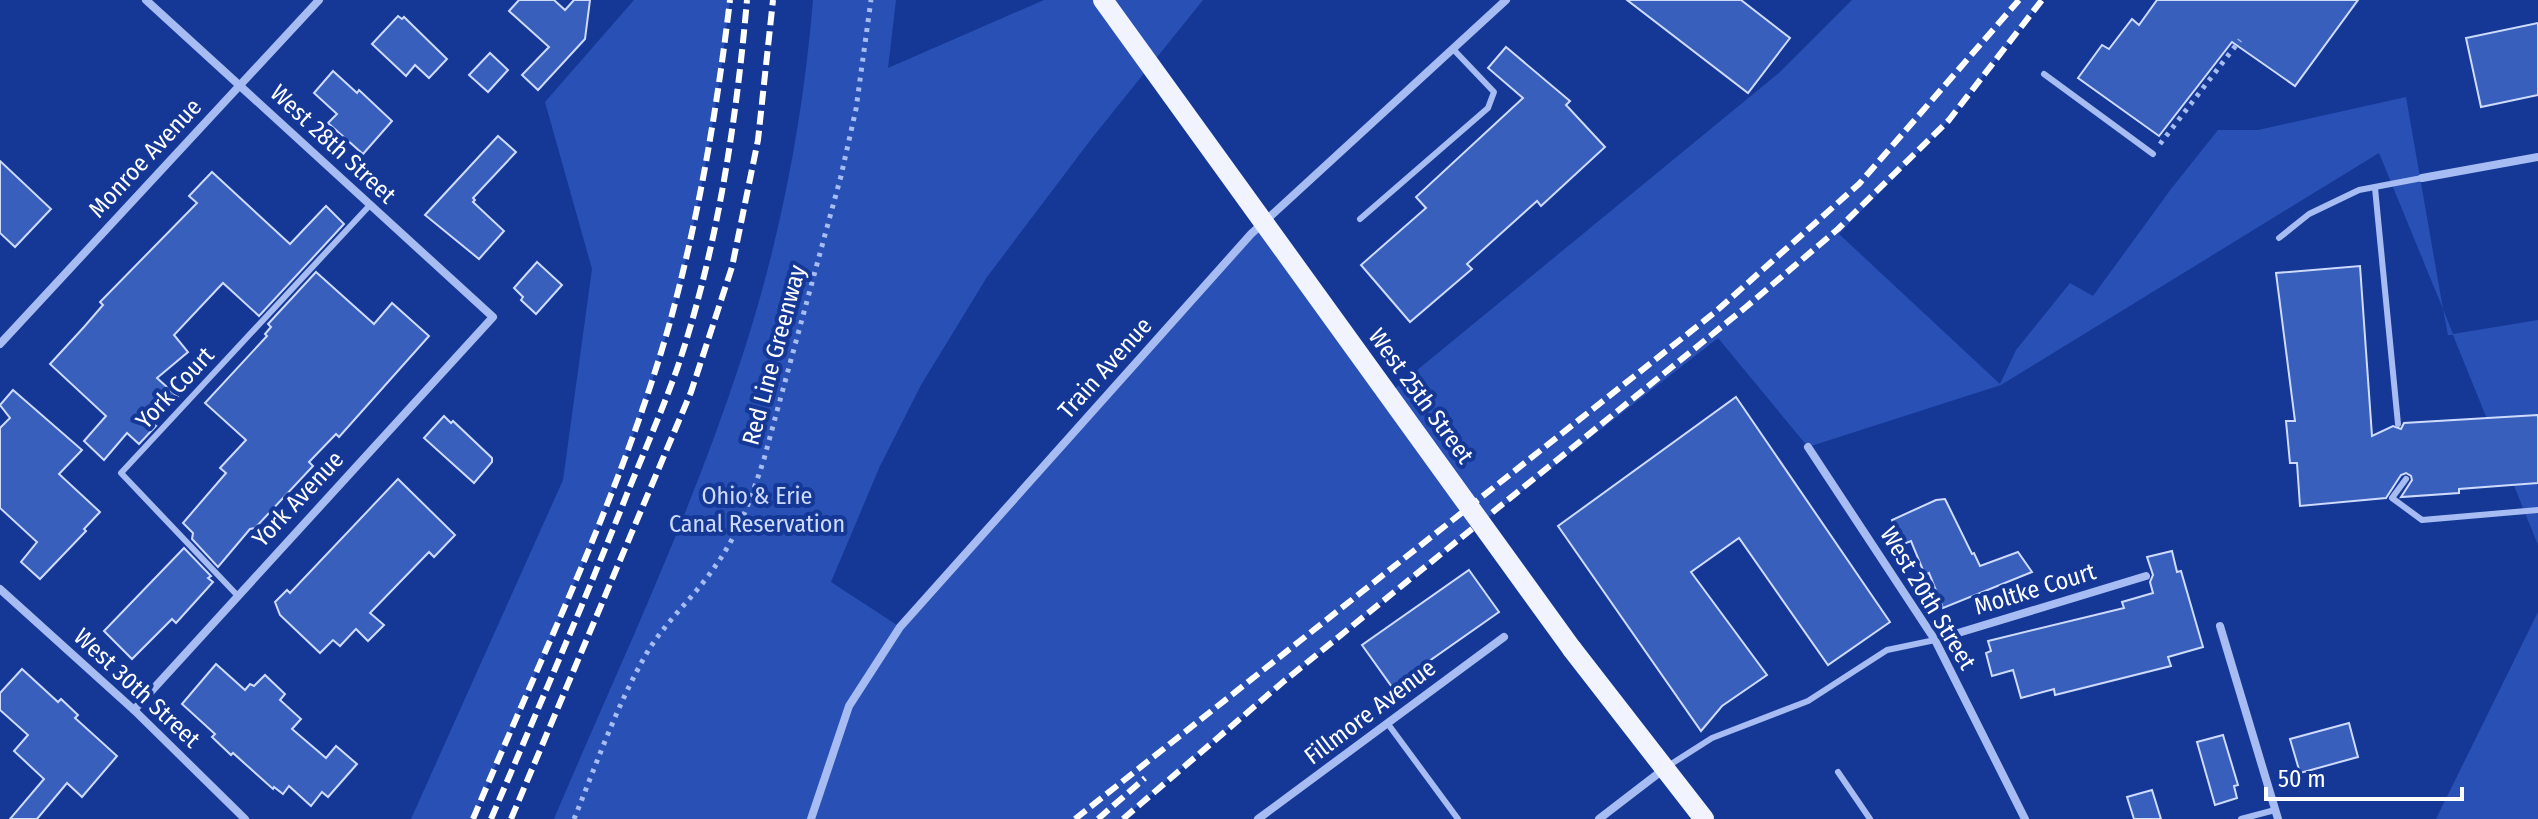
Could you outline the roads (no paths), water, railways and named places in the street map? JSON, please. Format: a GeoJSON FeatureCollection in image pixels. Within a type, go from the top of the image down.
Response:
{"type":"FeatureCollection","features":[{"type":"Feature","properties":{"kind":"main road","name":"West 25th Street"},"geometry":{"type":"LineString","coordinates":[[1103,0],[1572,649],[1704,819]]}},
{"type":"Feature","properties":{"kind":"street","name":"West 28th Street"},"geometry":{"type":"LineString","coordinates":[[146,0],[493,317]]}},
{"type":"Feature","properties":{"kind":"street","name":"Monroe Avenue"},"geometry":{"type":"LineString","coordinates":[[0,344],[319,0]]}},
{"type":"Feature","properties":{"kind":"street","name":"Train Avenue"},"geometry":{"type":"LineString","coordinates":[[811,819],[849,706],[900,627],[1251,234],[1506,0]]}},
{"type":"Feature","properties":{"kind":"street"},"geometry":{"type":"LineString","coordinates":[[2422,178],[2538,157]]}},
{"type":"Feature","properties":{"kind":"street","name":"York Avenue"},"geometry":{"type":"LineString","coordinates":[[134,710],[493,317]]}},
{"type":"Feature","properties":{"kind":"street","name":"West 20th Street"},"geometry":{"type":"LineString","coordinates":[[1808,447],[1935,640],[2025,819]]}},
{"type":"Feature","properties":{"kind":"street","name":"Moltke Court"},"geometry":{"type":"LineString","coordinates":[[1935,640],[2146,576]]}},
{"type":"Feature","properties":{"kind":"street","name":"West 30th Street"},"geometry":{"type":"LineString","coordinates":[[0,589],[134,710],[245,819]]}},
{"type":"Feature","properties":{"kind":"street"},"geometry":{"type":"LineString","coordinates":[[2220,626],[2277,814]]}},
{"type":"Feature","properties":{"kind":"street","name":"Fillmore Avenue"},"geometry":{"type":"LineString","coordinates":[[1258,819],[1504,637]]}},
{"type":"Feature","properties":{"kind":"street"},"geometry":{"type":"LineString","coordinates":[[1599,819],[1665,768]]}},
{"type":"Feature","properties":{"kind":"lane"},"geometry":{"type":"LineString","coordinates":[[1360,219],[1488,108],[1494,92],[1453,49]]}},
{"type":"Feature","properties":{"kind":"lane"},"geometry":{"type":"LineString","coordinates":[[2044,74],[2153,154]]}},
{"type":"Feature","properties":{"kind":"lane"},"geometry":{"type":"LineString","coordinates":[[2279,238],[2309,214],[2359,190],[2422,178]]}},
{"type":"Feature","properties":{"kind":"lane"},"geometry":{"type":"LineString","coordinates":[[2375,188],[2398,424]]}},
{"type":"Feature","properties":{"kind":"lane","name":"York Court"},"geometry":{"type":"LineString","coordinates":[[237,595],[121,473],[370,205]]}},
{"type":"Feature","properties":{"kind":"lane"},"geometry":{"type":"LineString","coordinates":[[2406,479],[2392,498],[2422,520],[2538,510]]}},
{"type":"Feature","properties":{"kind":"lane"},"geometry":{"type":"LineString","coordinates":[[1665,768],[1712,738],[1808,701],[1887,650],[1935,640]]}},
{"type":"Feature","properties":{"kind":"lane"},"geometry":{"type":"LineString","coordinates":[[1388,724],[1458,819]]}},
{"type":"Feature","properties":{"kind":"lane"},"geometry":{"type":"LineString","coordinates":[[1838,772],[1870,819]]}},
{"type":"Feature","properties":{"kind":"lane"},"geometry":{"type":"LineString","coordinates":[[2241,819],[2277,814]]}},
{"type":"Feature","properties":{"kind":"railway"},"geometry":{"type":"LineString","coordinates":[[473,819],[605,511],[651,385],[670,322],[698,202],[730,0]]}},
{"type":"Feature","properties":{"kind":"railway"},"geometry":{"type":"LineString","coordinates":[[491,819],[677,369],[703,279],[723,187],[747,0]]}},
{"type":"Feature","properties":{"kind":"railway"},"geometry":{"type":"LineString","coordinates":[[511,819],[691,392],[732,267],[758,140],[773,0]]}},
{"type":"Feature","properties":{"kind":"railway"},"geometry":{"type":"LineString","coordinates":[[1075,819],[1714,313],[1859,184],[2019,0]]}},
{"type":"Feature","properties":{"kind":"railway"},"geometry":{"type":"LineString","coordinates":[[1123,819],[1283,682],[1838,229],[1949,120],[2042,0]]}},
{"type":"Feature","properties":{"kind":"railway"},"geometry":{"type":"LineString","coordinates":[[1098,819],[1145,778]]}},
{"type":"Feature","properties":{"kind":"park label","name":"Ohio & Erie Canal Reservation"},"geometry":{"type":"Point","coordinates":[757,510]}}]}
